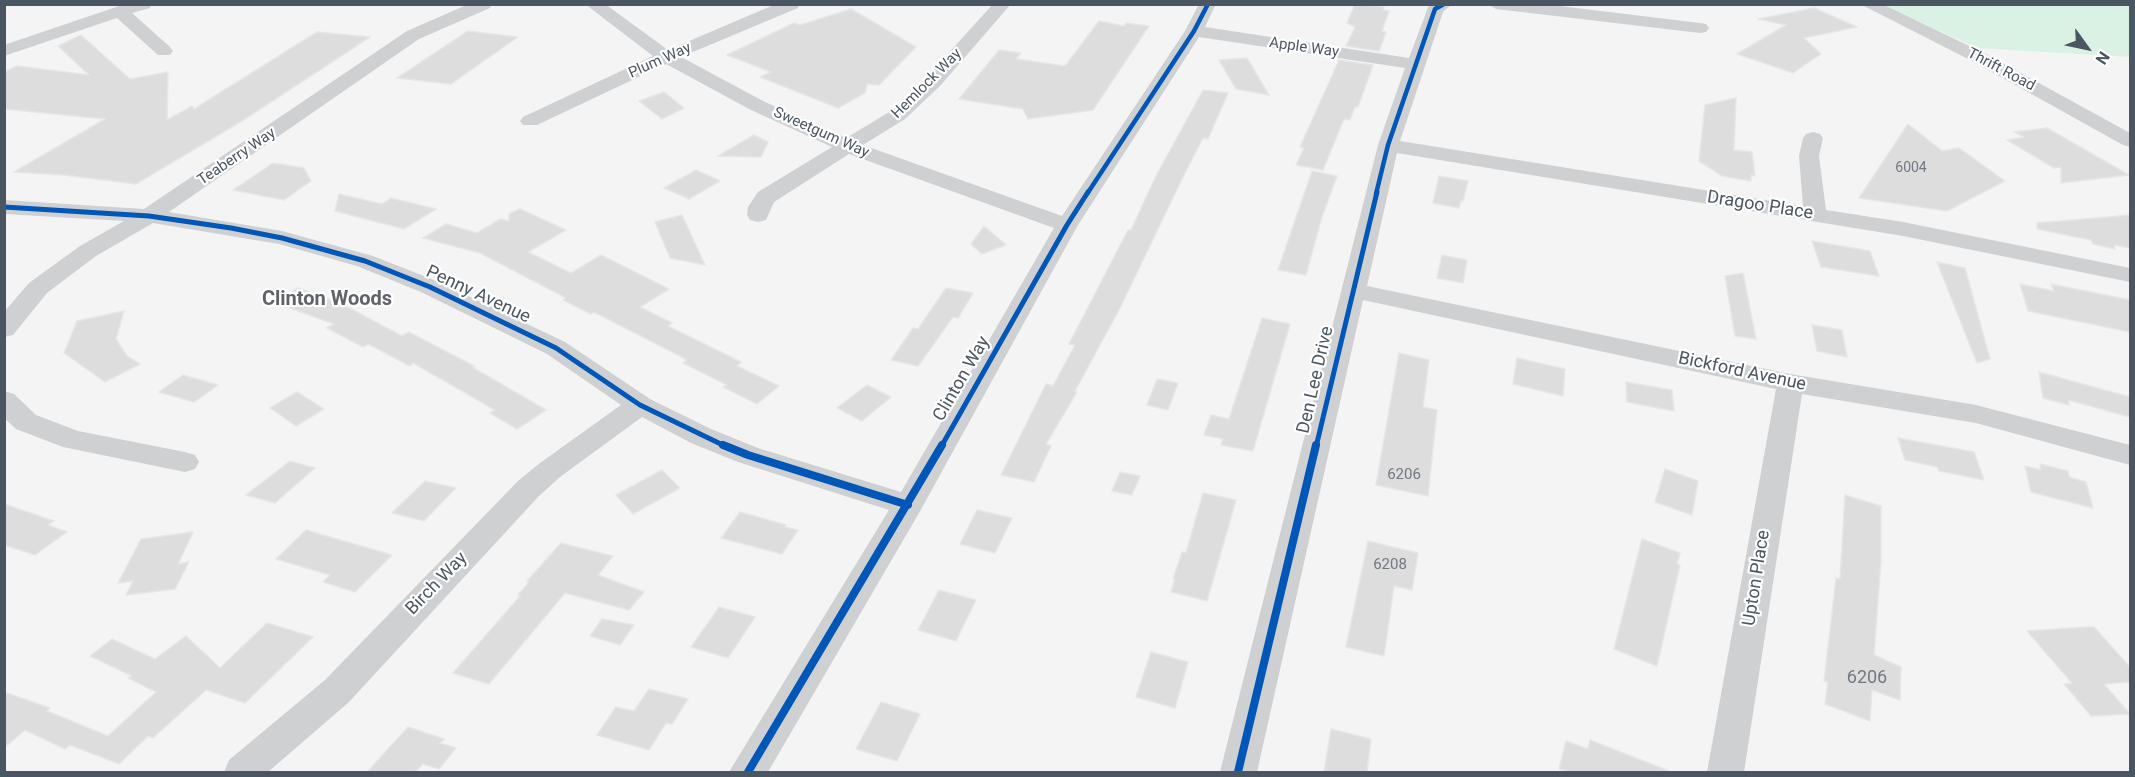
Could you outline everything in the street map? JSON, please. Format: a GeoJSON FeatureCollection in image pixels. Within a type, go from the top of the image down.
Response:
{"type":"FeatureCollection","features":[{"type":"Feature","properties":{"kind":"street"},"geometry":{"type":"LineString","coordinates":[[4,51],[144,4]]}},
{"type":"Feature","properties":{"kind":"street","name":"Teaberry Way"},"geometry":{"type":"LineString","coordinates":[[4,329],[38,288],[88,251],[149,216],[352,78],[396,45],[433,25],[484,4]]}},
{"type":"Feature","properties":{"kind":"street","name":"Sweetgum Way"},"geometry":{"type":"LineString","coordinates":[[593,4],[666,57],[758,106],[848,147],[1067,225]]}},
{"type":"Feature","properties":{"kind":"street","name":"Plum Way"},"geometry":{"type":"LineString","coordinates":[[530,121],[666,57],[792,4]]}},
{"type":"Feature","properties":{"kind":"street","name":"Hemlock Way"},"geometry":{"type":"LineString","coordinates":[[758,215],[759,207],[766,197],[875,131],[913,101],[1003,4]]}},
{"type":"Feature","properties":{"kind":"street","name":"Clinton Way"},"geometry":{"type":"LineString","coordinates":[[748,772],[908,505],[1067,225],[1194,31],[1208,4]]}},
{"type":"Feature","properties":{"kind":"street","name":"Den Lee Drive"},"geometry":{"type":"LineString","coordinates":[[1238,772],[1388,145],[1436,9],[1444,4]]}},
{"type":"Feature","properties":{"kind":"street"},"geometry":{"type":"LineString","coordinates":[[1496,4],[1700,28]]}},
{"type":"Feature","properties":{"kind":"street","name":"Thrift Road"},"geometry":{"type":"LineString","coordinates":[[1868,4],[1980,58],[2130,141]]}},
{"type":"Feature","properties":{"kind":"street"},"geometry":{"type":"LineString","coordinates":[[119,12],[164,51]]}},
{"type":"Feature","properties":{"kind":"street","name":"Apple Way"},"geometry":{"type":"LineString","coordinates":[[1194,31],[1415,64]]}},
{"type":"Feature","properties":{"kind":"street"},"geometry":{"type":"LineString","coordinates":[[1813,138],[1809,156],[1815,215]]}},
{"type":"Feature","properties":{"kind":"street","name":"Dragoo Place"},"geometry":{"type":"LineString","coordinates":[[1388,145],[1903,229],[2130,275]]}},
{"type":"Feature","properties":{"kind":"street","name":"Penny Avenue"},"geometry":{"type":"LineString","coordinates":[[4,207],[149,216],[282,238],[365,261],[430,287],[556,348],[640,405],[701,436],[748,455],[908,505]]}},
{"type":"Feature","properties":{"kind":"street","name":"Bickford Avenue"},"geometry":{"type":"LineString","coordinates":[[1353,290],[1790,382],[1976,414],[2130,455]]}},
{"type":"Feature","properties":{"kind":"street","name":"Upton Place"},"geometry":{"type":"LineString","coordinates":[[1725,772],[1790,382]]}},
{"type":"Feature","properties":{"kind":"street"},"geometry":{"type":"LineString","coordinates":[[4,400],[9,408],[26,422],[73,440],[185,462]]}},
{"type":"Feature","properties":{"kind":"street","name":"Birch Way"},"geometry":{"type":"LineString","coordinates":[[242,772],[337,691],[528,489],[550,470],[640,405]]}},
{"type":"Feature","properties":{"kind":"green space"},"geometry":{"type":"Polygon","coordinates":[[[1883,5],[2130,5],[2130,57],[1977,48],[1883,5]]]}},
{"type":"Feature","properties":{"kind":"building"},"geometry":{"type":"Polygon","coordinates":[[[1355,4],[1384,7],[1383,10],[1389,11],[1382,31],[1386,32],[1379,51],[1346,46],[1355,27],[1347,23],[1355,4]]]}},
{"type":"Feature","properties":{"kind":"building"},"geometry":{"type":"Polygon","coordinates":[[[1814,8],[1857,27],[1804,38],[1821,54],[1793,73],[1737,54],[1786,25],[1758,19],[1814,8]]]}},
{"type":"Feature","properties":{"kind":"building"},"geometry":{"type":"Polygon","coordinates":[[[851,9],[916,47],[879,85],[867,84],[865,93],[838,108],[760,77],[771,72],[727,55],[794,23],[800,25],[851,9]]]}},
{"type":"Feature","properties":{"kind":"building"},"geometry":{"type":"Polygon","coordinates":[[[1099,21],[1124,26],[1126,23],[1149,26],[1093,110],[1028,119],[1023,109],[959,99],[999,50],[1021,53],[1016,59],[1065,66],[1099,21]]]}},
{"type":"Feature","properties":{"kind":"building"},"geometry":{"type":"Polygon","coordinates":[[[468,31],[518,37],[451,84],[397,78],[468,31]]]}},
{"type":"Feature","properties":{"kind":"building"},"geometry":{"type":"Polygon","coordinates":[[[317,32],[370,37],[242,121],[136,184],[64,175],[14,172],[105,119],[4,109],[4,72],[17,66],[89,75],[58,46],[81,35],[130,79],[168,72],[167,120],[192,106],[194,109],[317,32]]]}},
{"type":"Feature","properties":{"kind":"building"},"geometry":{"type":"Polygon","coordinates":[[[1247,58],[1269,95],[1236,89],[1219,60],[1247,58]]]}},
{"type":"Feature","properties":{"kind":"building"},"geometry":{"type":"Polygon","coordinates":[[[1339,60],[1373,65],[1358,107],[1355,107],[1350,120],[1344,119],[1323,170],[1296,165],[1304,148],[1300,147],[1339,60]]]}},
{"type":"Feature","properties":{"kind":"building"},"geometry":{"type":"Polygon","coordinates":[[[1203,90],[1228,93],[1208,139],[1203,138],[1119,310],[1075,391],[1077,392],[1046,444],[1051,446],[1034,482],[1001,475],[1046,384],[1053,386],[1075,345],[1069,344],[1203,90]]]}},
{"type":"Feature","properties":{"kind":"building"},"geometry":{"type":"Polygon","coordinates":[[[664,92],[684,108],[662,119],[639,101],[664,92]]]}},
{"type":"Feature","properties":{"kind":"building"},"geometry":{"type":"Polygon","coordinates":[[[1736,98],[1734,150],[1752,152],[1755,176],[1751,175],[1751,181],[1722,176],[1699,161],[1705,105],[1736,98]]]}},
{"type":"Feature","properties":{"kind":"building"},"geometry":{"type":"Polygon","coordinates":[[[1908,124],[1942,151],[1959,148],[2005,181],[1947,211],[1859,198],[1908,124]]]}},
{"type":"Feature","properties":{"kind":"building"},"geometry":{"type":"Polygon","coordinates":[[[2047,128],[2129,175],[2061,183],[2061,167],[2054,168],[2007,140],[2024,137],[2014,132],[2047,128]]]}},
{"type":"Feature","properties":{"kind":"building"},"geometry":{"type":"Polygon","coordinates":[[[754,135],[768,142],[761,157],[718,156],[754,135]]]}},
{"type":"Feature","properties":{"kind":"building"},"geometry":{"type":"Polygon","coordinates":[[[273,163],[304,168],[311,181],[284,200],[233,190],[273,163]]]}},
{"type":"Feature","properties":{"kind":"building"},"geometry":{"type":"Polygon","coordinates":[[[696,170],[720,181],[689,199],[664,188],[696,170]]]}},
{"type":"Feature","properties":{"kind":"building"},"geometry":{"type":"Polygon","coordinates":[[[1312,171],[1337,176],[1321,220],[1306,275],[1278,270],[1312,171]]]}},
{"type":"Feature","properties":{"kind":"building"},"geometry":{"type":"Polygon","coordinates":[[[1439,176],[1468,181],[1459,208],[1433,203],[1439,176]]]}},
{"type":"Feature","properties":{"kind":"building"},"geometry":{"type":"Polygon","coordinates":[[[339,194],[382,204],[391,198],[436,209],[404,229],[335,211],[339,194]]]}},
{"type":"Feature","properties":{"kind":"building"},"geometry":{"type":"Polygon","coordinates":[[[520,209],[566,230],[528,252],[571,273],[601,255],[669,289],[640,307],[672,323],[668,326],[741,362],[737,366],[779,386],[757,404],[723,387],[727,385],[683,363],[687,360],[594,312],[591,314],[563,300],[566,298],[480,253],[423,238],[446,224],[477,233],[500,219],[509,221],[509,214],[520,209]]]}},
{"type":"Feature","properties":{"kind":"building"},"geometry":{"type":"Polygon","coordinates":[[[682,215],[705,265],[670,258],[655,222],[682,215]]]}},
{"type":"Feature","properties":{"kind":"building"},"geometry":{"type":"Polygon","coordinates":[[[2130,215],[2130,248],[2114,245],[2115,249],[2093,244],[2091,240],[2037,229],[2037,223],[2130,215]]]}},
{"type":"Feature","properties":{"kind":"building"},"geometry":{"type":"Polygon","coordinates":[[[984,226],[1006,245],[982,254],[971,244],[984,226]]]}},
{"type":"Feature","properties":{"kind":"building"},"geometry":{"type":"Polygon","coordinates":[[[1812,241],[1870,251],[1879,276],[1821,267],[1812,241]]]}},
{"type":"Feature","properties":{"kind":"building"},"geometry":{"type":"Polygon","coordinates":[[[1442,255],[1467,260],[1463,283],[1437,278],[1442,255]]]}},
{"type":"Feature","properties":{"kind":"building"},"geometry":{"type":"Polygon","coordinates":[[[1937,262],[1965,268],[1990,359],[1977,363],[1937,262]]]}},
{"type":"Feature","properties":{"kind":"building"},"geometry":{"type":"Polygon","coordinates":[[[1743,273],[1756,339],[1735,336],[1725,276],[1743,273]]]}},
{"type":"Feature","properties":{"kind":"building"},"geometry":{"type":"Polygon","coordinates":[[[2020,284],[2054,291],[2051,284],[2130,300],[2130,332],[2028,311],[2020,284]]]}},
{"type":"Feature","properties":{"kind":"building"},"geometry":{"type":"Polygon","coordinates":[[[298,288],[340,303],[402,336],[409,332],[474,366],[472,367],[546,410],[517,429],[490,413],[495,410],[413,363],[410,366],[368,344],[363,347],[327,328],[334,324],[273,302],[298,288]]]}},
{"type":"Feature","properties":{"kind":"building"},"geometry":{"type":"Polygon","coordinates":[[[946,288],[973,293],[958,318],[953,317],[918,366],[891,360],[913,328],[918,329],[946,288]]]}},
{"type":"Feature","properties":{"kind":"building"},"geometry":{"type":"Polygon","coordinates":[[[124,311],[116,339],[127,356],[140,364],[105,382],[64,353],[77,321],[124,311]]]}},
{"type":"Feature","properties":{"kind":"building"},"geometry":{"type":"Polygon","coordinates":[[[1262,318],[1290,324],[1253,451],[1221,445],[1223,439],[1204,435],[1211,415],[1229,419],[1262,318]]]}},
{"type":"Feature","properties":{"kind":"building"},"geometry":{"type":"Polygon","coordinates":[[[1812,325],[1842,330],[1847,357],[1817,351],[1812,325]]]}},
{"type":"Feature","properties":{"kind":"building"},"geometry":{"type":"Polygon","coordinates":[[[1399,353],[1429,360],[1423,407],[1437,410],[1428,496],[1376,485],[1399,353]]]}},
{"type":"Feature","properties":{"kind":"building"},"geometry":{"type":"Polygon","coordinates":[[[1517,358],[1565,369],[1563,396],[1513,384],[1517,358]]]}},
{"type":"Feature","properties":{"kind":"building"},"geometry":{"type":"Polygon","coordinates":[[[2039,372],[2130,397],[2130,417],[2068,400],[2069,405],[2043,398],[2039,372]]]}},
{"type":"Feature","properties":{"kind":"building"},"geometry":{"type":"Polygon","coordinates":[[[183,375],[218,385],[194,402],[159,392],[183,375]]]}},
{"type":"Feature","properties":{"kind":"building"},"geometry":{"type":"Polygon","coordinates":[[[1157,379],[1178,383],[1168,410],[1147,405],[1157,379]]]}},
{"type":"Feature","properties":{"kind":"building"},"geometry":{"type":"Polygon","coordinates":[[[1626,382],[1672,390],[1674,411],[1627,402],[1626,382]]]}},
{"type":"Feature","properties":{"kind":"building"},"geometry":{"type":"Polygon","coordinates":[[[867,385],[891,397],[862,421],[837,408],[867,385]]]}},
{"type":"Feature","properties":{"kind":"building"},"geometry":{"type":"Polygon","coordinates":[[[297,392],[324,409],[296,426],[270,408],[297,392]]]}},
{"type":"Feature","properties":{"kind":"building"},"geometry":{"type":"Polygon","coordinates":[[[1898,438],[1974,452],[1984,480],[1939,471],[1937,467],[1905,460],[1898,438]]]}},
{"type":"Feature","properties":{"kind":"building"},"geometry":{"type":"Polygon","coordinates":[[[290,461],[315,468],[275,503],[246,495],[290,461]]]}},
{"type":"Feature","properties":{"kind":"building"},"geometry":{"type":"Polygon","coordinates":[[[2040,464],[2068,471],[2069,477],[2086,482],[2093,508],[2031,492],[2025,466],[2041,470],[2040,464]]]}},
{"type":"Feature","properties":{"kind":"building"},"geometry":{"type":"Polygon","coordinates":[[[1665,469],[1698,481],[1692,515],[1655,502],[1665,469]]]}},
{"type":"Feature","properties":{"kind":"building"},"geometry":{"type":"Polygon","coordinates":[[[662,470],[680,488],[633,514],[616,495],[662,470]]]}},
{"type":"Feature","properties":{"kind":"building"},"geometry":{"type":"Polygon","coordinates":[[[1120,472],[1140,476],[1132,495],[1112,491],[1120,472]]]}},
{"type":"Feature","properties":{"kind":"building"},"geometry":{"type":"Polygon","coordinates":[[[425,481],[456,488],[424,521],[392,513],[425,481]]]}},
{"type":"Feature","properties":{"kind":"building"},"geometry":{"type":"Polygon","coordinates":[[[1203,493],[1236,500],[1207,601],[1171,592],[1182,552],[1186,553],[1203,493]]]}},
{"type":"Feature","properties":{"kind":"building"},"geometry":{"type":"Polygon","coordinates":[[[1845,495],[1881,506],[1881,560],[1874,655],[1901,667],[1900,700],[1872,690],[1870,721],[1825,704],[1828,682],[1824,681],[1836,578],[1840,579],[1845,495]]]}},
{"type":"Feature","properties":{"kind":"building"},"geometry":{"type":"Polygon","coordinates":[[[4,504],[54,521],[48,525],[67,532],[35,555],[4,545],[4,504]]]}},
{"type":"Feature","properties":{"kind":"building"},"geometry":{"type":"Polygon","coordinates":[[[977,510],[1012,518],[995,553],[960,544],[977,510]]]}},
{"type":"Feature","properties":{"kind":"building"},"geometry":{"type":"Polygon","coordinates":[[[740,512],[798,530],[782,554],[721,538],[740,512]]]}},
{"type":"Feature","properties":{"kind":"building"},"geometry":{"type":"Polygon","coordinates":[[[306,530],[392,555],[355,592],[323,582],[330,575],[276,559],[306,530]]]}},
{"type":"Feature","properties":{"kind":"building"},"geometry":{"type":"Polygon","coordinates":[[[193,532],[178,564],[189,562],[175,589],[126,595],[133,581],[118,583],[141,539],[193,532]]]}},
{"type":"Feature","properties":{"kind":"building"},"geometry":{"type":"Polygon","coordinates":[[[1642,539],[1680,553],[1677,564],[1680,565],[1657,666],[1614,649],[1642,539]]]}},
{"type":"Feature","properties":{"kind":"building"},"geometry":{"type":"Polygon","coordinates":[[[1368,541],[1418,553],[1412,590],[1394,586],[1384,656],[1346,647],[1368,541]]]}},
{"type":"Feature","properties":{"kind":"building"},"geometry":{"type":"Polygon","coordinates":[[[561,543],[613,556],[598,575],[644,592],[629,610],[565,593],[489,684],[453,673],[520,596],[518,595],[529,582],[527,581],[561,543]]]}},
{"type":"Feature","properties":{"kind":"building"},"geometry":{"type":"Polygon","coordinates":[[[939,590],[976,600],[956,641],[918,630],[939,590]]]}},
{"type":"Feature","properties":{"kind":"building"},"geometry":{"type":"Polygon","coordinates":[[[719,607],[755,617],[728,658],[691,647],[719,607]]]}},
{"type":"Feature","properties":{"kind":"building"},"geometry":{"type":"Polygon","coordinates":[[[602,619],[634,625],[620,645],[590,636],[602,619]]]}},
{"type":"Feature","properties":{"kind":"building"},"geometry":{"type":"Polygon","coordinates":[[[267,623],[313,637],[245,703],[206,690],[153,738],[148,736],[119,764],[70,745],[65,749],[25,730],[4,748],[4,692],[50,708],[47,711],[108,736],[156,692],[128,678],[132,676],[90,656],[112,639],[155,659],[186,636],[220,668],[267,623]]]}},
{"type":"Feature","properties":{"kind":"building"},"geometry":{"type":"Polygon","coordinates":[[[2094,627],[2130,667],[2130,682],[2104,684],[2130,714],[2091,716],[2064,684],[2072,683],[2027,631],[2094,627]]]}},
{"type":"Feature","properties":{"kind":"building"},"geometry":{"type":"Polygon","coordinates":[[[1151,652],[1188,662],[1175,708],[1136,697],[1151,652]]]}},
{"type":"Feature","properties":{"kind":"building"},"geometry":{"type":"Polygon","coordinates":[[[649,689],[688,699],[672,724],[666,723],[649,750],[597,735],[616,707],[634,711],[649,689]]]}},
{"type":"Feature","properties":{"kind":"building"},"geometry":{"type":"Polygon","coordinates":[[[881,702],[920,714],[897,761],[856,749],[881,702]]]}},
{"type":"Feature","properties":{"kind":"building"},"geometry":{"type":"Polygon","coordinates":[[[408,727],[444,739],[440,743],[456,748],[439,769],[423,764],[415,772],[367,772],[408,727]]]}},
{"type":"Feature","properties":{"kind":"building"},"geometry":{"type":"Polygon","coordinates":[[[1331,729],[1371,739],[1367,772],[1324,772],[1331,729]]]}},
{"type":"Feature","properties":{"kind":"building"},"geometry":{"type":"Polygon","coordinates":[[[1590,740],[1669,772],[1569,772],[1559,769],[1566,741],[1588,749],[1590,740]]]}},
{"type":"Feature","properties":{"kind":"cycle path"},"geometry":{"type":"LineString","coordinates":[[748,772],[908,505],[1067,225],[1194,31],[1208,4]]}},
{"type":"Feature","properties":{"kind":"cycle path"},"geometry":{"type":"LineString","coordinates":[[1238,772],[1388,145],[1435,9],[1444,4]]}},
{"type":"Feature","properties":{"kind":"cycle path"},"geometry":{"type":"LineString","coordinates":[[4,207],[149,216],[231,228],[282,238],[365,261],[430,287],[556,348],[640,405],[701,436],[748,455],[908,505]]}},
{"type":"Feature","properties":{"kind":"district","name":"Clinton Woods"},"geometry":{"type":"Point","coordinates":[327,300]}}]}
